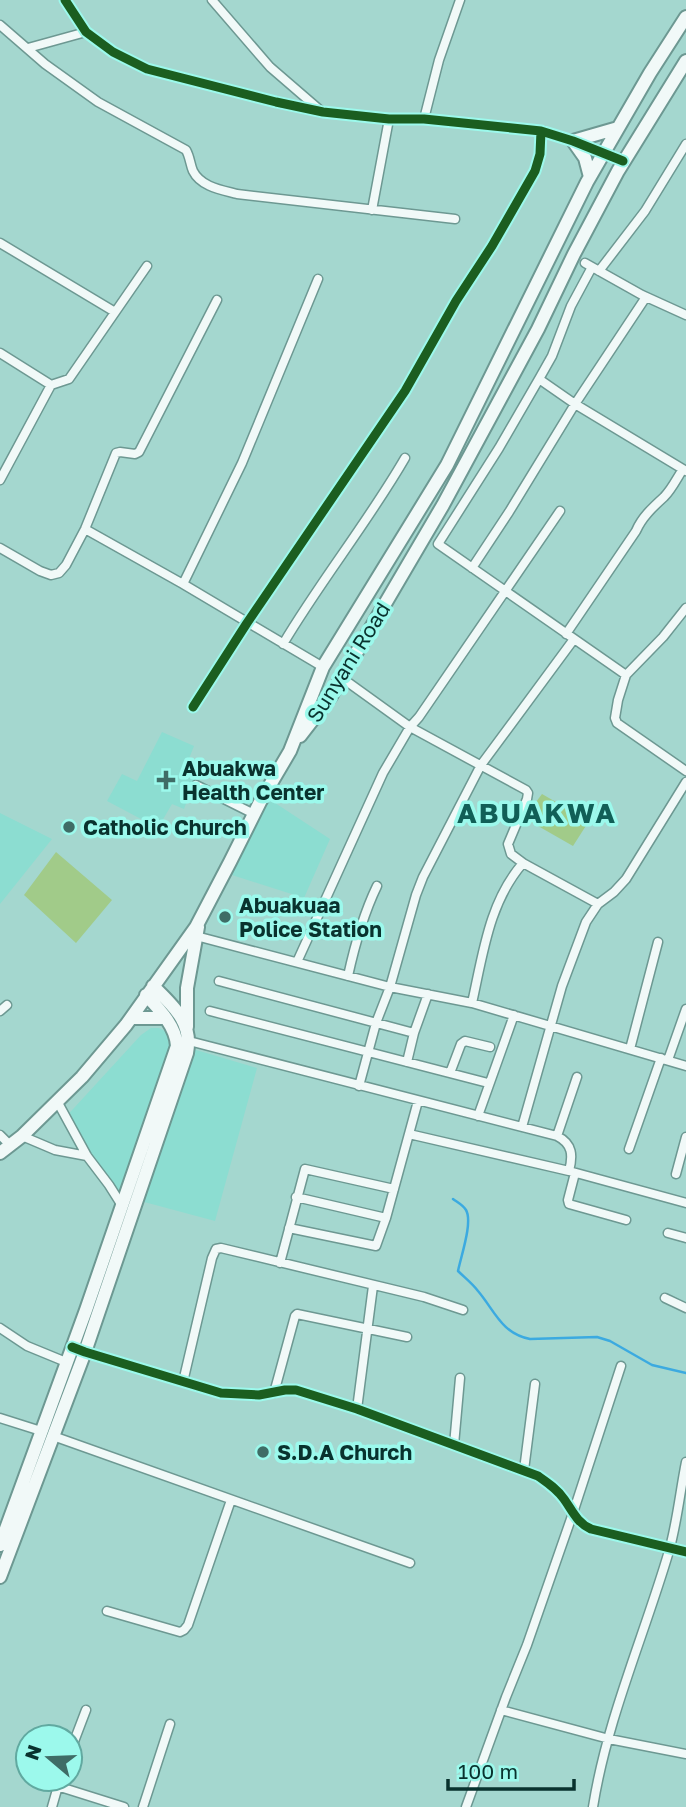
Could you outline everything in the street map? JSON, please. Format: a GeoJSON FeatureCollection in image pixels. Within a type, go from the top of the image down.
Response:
{"type":"FeatureCollection","features":[{"type":"Feature","properties":{"kind":"main road","name":"Sunyani Road"},"geometry":{"type":"LineString","coordinates":[[290,751],[323,667],[447,465],[590,177],[686,17]]}},
{"type":"Feature","properties":{"kind":"main road","name":"Sunyani Road"},"geometry":{"type":"LineString","coordinates":[[290,751],[331,696],[443,505],[538,329],[623,162],[686,61]]}},
{"type":"Feature","properties":{"kind":"main road"},"geometry":{"type":"LineString","coordinates":[[590,177],[585,158],[573,141],[618,128]]}},
{"type":"Feature","properties":{"kind":"main road"},"geometry":{"type":"LineString","coordinates":[[5,1149],[22,1136],[82,1077],[131,1018],[200,920],[254,814],[290,751]]}},
{"type":"Feature","properties":{"kind":"main road"},"geometry":{"type":"LineString","coordinates":[[0,1545],[47,1433],[85,1352],[157,1143],[189,1041],[187,988],[200,920]]}},
{"type":"Feature","properties":{"kind":"main road"},"geometry":{"type":"LineString","coordinates":[[0,1577],[47,1433],[66,1362],[177,1046],[174,1032],[150,991]]}},
{"type":"Feature","properties":{"kind":"main road"},"geometry":{"type":"LineString","coordinates":[[150,991],[178,1014],[187,1027]]}},
{"type":"Feature","properties":{"kind":"main road"},"geometry":{"type":"LineString","coordinates":[[131,1018],[164,1018]]}},
{"type":"Feature","properties":{"kind":"street"},"geometry":{"type":"LineString","coordinates":[[65,0],[86,32],[113,52],[147,69],[323,113],[541,131],[623,162]]}},
{"type":"Feature","properties":{"kind":"street"},"geometry":{"type":"LineString","coordinates":[[212,0],[270,67],[323,113]]}},
{"type":"Feature","properties":{"kind":"street"},"geometry":{"type":"LineString","coordinates":[[424,120],[439,60],[460,0]]}},
{"type":"Feature","properties":{"kind":"street"},"geometry":{"type":"LineString","coordinates":[[0,25],[45,64],[98,102],[186,150],[190,155],[194,173],[208,186],[237,194],[455,219]]}},
{"type":"Feature","properties":{"kind":"street"},"geometry":{"type":"LineString","coordinates":[[28,48],[86,32]]}},
{"type":"Feature","properties":{"kind":"street"},"geometry":{"type":"LineString","coordinates":[[372,210],[389,119]]}},
{"type":"Feature","properties":{"kind":"street"},"geometry":{"type":"LineString","coordinates":[[194,707],[247,623],[405,391],[539,162],[541,131]]}},
{"type":"Feature","properties":{"kind":"street"},"geometry":{"type":"LineString","coordinates":[[626,675],[438,544],[499,448],[552,356],[570,306],[592,267],[645,211],[686,144]]}},
{"type":"Feature","properties":{"kind":"street"},"geometry":{"type":"LineString","coordinates":[[0,243],[115,312]]}},
{"type":"Feature","properties":{"kind":"street"},"geometry":{"type":"LineString","coordinates":[[0,353],[51,384],[66,380],[72,376],[146,266]]}},
{"type":"Feature","properties":{"kind":"street"},"geometry":{"type":"LineString","coordinates":[[592,267],[686,316]]}},
{"type":"Feature","properties":{"kind":"street"},"geometry":{"type":"LineString","coordinates":[[183,584],[243,463],[318,279]]}},
{"type":"Feature","properties":{"kind":"street"},"geometry":{"type":"LineString","coordinates":[[472,568],[646,297]]}},
{"type":"Feature","properties":{"kind":"street"},"geometry":{"type":"LineString","coordinates":[[0,548],[51,575],[59,573],[66,565],[85,528],[116,453],[139,452],[217,300]]}},
{"type":"Feature","properties":{"kind":"street"},"geometry":{"type":"LineString","coordinates":[[359,1086],[416,894],[481,765],[570,637],[641,521],[685,470],[575,404],[539,379]]}},
{"type":"Feature","properties":{"kind":"street"},"geometry":{"type":"LineString","coordinates":[[0,480],[51,384]]}},
{"type":"Feature","properties":{"kind":"street"},"geometry":{"type":"LineString","coordinates":[[283,644],[405,458]]}},
{"type":"Feature","properties":{"kind":"street"},"geometry":{"type":"LineString","coordinates":[[297,962],[383,772],[410,727],[560,511]]}},
{"type":"Feature","properties":{"kind":"street"},"geometry":{"type":"LineString","coordinates":[[85,528],[323,667]]}},
{"type":"Feature","properties":{"kind":"street"},"geometry":{"type":"LineString","coordinates":[[686,608],[663,637],[626,675],[618,701],[616,721],[686,771]]}},
{"type":"Feature","properties":{"kind":"street"},"geometry":{"type":"LineString","coordinates":[[342,678],[410,727],[526,790],[527,799],[508,844],[511,854],[598,904]]}},
{"type":"Feature","properties":{"kind":"street"},"geometry":{"type":"LineString","coordinates":[[522,1127],[562,986],[586,922],[598,904],[626,879],[686,782]]}},
{"type":"Feature","properties":{"kind":"street"},"geometry":{"type":"LineString","coordinates":[[196,785],[254,814]]}},
{"type":"Feature","properties":{"kind":"street"},"geometry":{"type":"LineString","coordinates":[[472,1003],[488,930],[498,900],[523,863]]}},
{"type":"Feature","properties":{"kind":"street"},"geometry":{"type":"LineString","coordinates":[[348,976],[356,939],[377,886]]}},
{"type":"Feature","properties":{"kind":"street"},"geometry":{"type":"LineString","coordinates":[[196,936],[390,987],[472,1003],[686,1066]]}},
{"type":"Feature","properties":{"kind":"street"},"geometry":{"type":"LineString","coordinates":[[630,1049],[659,942]]}},
{"type":"Feature","properties":{"kind":"street"},"geometry":{"type":"LineString","coordinates":[[219,981],[414,1033]]}},
{"type":"Feature","properties":{"kind":"street"},"geometry":{"type":"LineString","coordinates":[[407,1062],[428,994]]}},
{"type":"Feature","properties":{"kind":"street"},"geometry":{"type":"LineString","coordinates":[[629,1149],[686,1009]]}},
{"type":"Feature","properties":{"kind":"street"},"geometry":{"type":"LineString","coordinates":[[210,1011],[488,1083]]}},
{"type":"Feature","properties":{"kind":"street"},"geometry":{"type":"LineString","coordinates":[[478,1116],[514,1015]]}},
{"type":"Feature","properties":{"kind":"street"},"geometry":{"type":"LineString","coordinates":[[189,1041],[557,1136],[570,1148],[572,1172],[569,1204],[626,1220]]}},
{"type":"Feature","properties":{"kind":"street"},"geometry":{"type":"LineString","coordinates":[[450,1073],[461,1044],[465,1041],[489,1047]]}},
{"type":"Feature","properties":{"kind":"street"},"geometry":{"type":"LineString","coordinates":[[557,1136],[577,1077]]}},
{"type":"Feature","properties":{"kind":"street"},"geometry":{"type":"LineString","coordinates":[[57,1101],[87,1156],[121,1204]]}},
{"type":"Feature","properties":{"kind":"street"},"geometry":{"type":"LineString","coordinates":[[289,1228],[374,1247],[378,1245],[418,1101]]}},
{"type":"Feature","properties":{"kind":"street"},"geometry":{"type":"LineString","coordinates":[[409,1134],[572,1172],[686,1203]]}},
{"type":"Feature","properties":{"kind":"street"},"geometry":{"type":"LineString","coordinates":[[0,1135],[5,1149]]}},
{"type":"Feature","properties":{"kind":"street"},"geometry":{"type":"LineString","coordinates":[[22,1136],[55,1150],[87,1156]]}},
{"type":"Feature","properties":{"kind":"street"},"geometry":{"type":"LineString","coordinates":[[676,1174],[686,1137]]}},
{"type":"Feature","properties":{"kind":"street"},"geometry":{"type":"LineString","coordinates":[[280,1263],[296,1197],[306,1169],[394,1189]]}},
{"type":"Feature","properties":{"kind":"street"},"geometry":{"type":"LineString","coordinates":[[296,1197],[386,1218]]}},
{"type":"Feature","properties":{"kind":"street"},"geometry":{"type":"LineString","coordinates":[[668,1233],[686,1238]]}},
{"type":"Feature","properties":{"kind":"street"},"geometry":{"type":"LineString","coordinates":[[183,1382],[213,1252],[216,1249],[424,1297],[463,1310]]}},
{"type":"Feature","properties":{"kind":"street"},"geometry":{"type":"LineString","coordinates":[[357,1409],[373,1286]]}},
{"type":"Feature","properties":{"kind":"street"},"geometry":{"type":"LineString","coordinates":[[665,1298],[686,1308]]}},
{"type":"Feature","properties":{"kind":"street"},"geometry":{"type":"LineString","coordinates":[[274,1393],[297,1314],[407,1337]]}},
{"type":"Feature","properties":{"kind":"street"},"geometry":{"type":"LineString","coordinates":[[0,1328],[27,1346],[66,1362]]}},
{"type":"Feature","properties":{"kind":"street"},"geometry":{"type":"LineString","coordinates":[[72,1347],[221,1393],[240,1395],[296,1391],[357,1409],[538,1476],[564,1498],[584,1526],[686,1552]]}},
{"type":"Feature","properties":{"kind":"street"},"geometry":{"type":"LineString","coordinates":[[466,1807],[527,1645],[621,1366]]}},
{"type":"Feature","properties":{"kind":"street"},"geometry":{"type":"LineString","coordinates":[[454,1445],[460,1378]]}},
{"type":"Feature","properties":{"kind":"street"},"geometry":{"type":"LineString","coordinates":[[524,1470],[535,1384]]}},
{"type":"Feature","properties":{"kind":"street"},"geometry":{"type":"LineString","coordinates":[[0,1418],[410,1563]]}},
{"type":"Feature","properties":{"kind":"street"},"geometry":{"type":"LineString","coordinates":[[593,1807],[609,1739],[670,1549],[686,1462]]}},
{"type":"Feature","properties":{"kind":"street"},"geometry":{"type":"LineString","coordinates":[[107,1611],[180,1632],[184,1630],[231,1500]]}},
{"type":"Feature","properties":{"kind":"street"},"geometry":{"type":"LineString","coordinates":[[81,1723],[86,1710]]}},
{"type":"Feature","properties":{"kind":"street"},"geometry":{"type":"LineString","coordinates":[[501,1710],[609,1739],[686,1754]]}},
{"type":"Feature","properties":{"kind":"street"},"geometry":{"type":"LineString","coordinates":[[143,1807],[170,1724]]}},
{"type":"Feature","properties":{"kind":"street"},"geometry":{"type":"LineString","coordinates":[[84,1792],[124,1807]]}},
{"type":"Feature","properties":{"kind":"shaded area","name":"Abuakwa Health Center"},"geometry":{"type":"Polygon","coordinates":[[[162,732],[194,746],[183,774],[195,779],[184,809],[172,804],[158,828],[107,801],[122,774],[137,781],[162,732]]]}},
{"type":"Feature","properties":{"kind":"shaded area"},"geometry":{"type":"Polygon","coordinates":[[[542,794],[589,821],[573,846],[524,818],[542,794]]]}},
{"type":"Feature","properties":{"kind":"shaded area"},"geometry":{"type":"Polygon","coordinates":[[[269,799],[330,839],[304,898],[232,875],[253,825],[269,799]]]}},
{"type":"Feature","properties":{"kind":"shaded area"},"geometry":{"type":"Polygon","coordinates":[[[0,813],[52,839],[0,904],[0,813]]]}},
{"type":"Feature","properties":{"kind":"shaded area"},"geometry":{"type":"Polygon","coordinates":[[[56,852],[112,900],[76,943],[24,895],[56,852]]]}},
{"type":"Feature","properties":{"kind":"shaded area"},"geometry":{"type":"Polygon","coordinates":[[[151,1028],[159,1028],[169,1033],[173,1051],[119,1204],[63,1120],[141,1035],[151,1028]]]}},
{"type":"Feature","properties":{"kind":"shaded area"},"geometry":{"type":"Polygon","coordinates":[[[186,1047],[257,1068],[215,1221],[133,1199],[186,1047]]]}},
{"type":"Feature","properties":{"kind":"waterway"},"geometry":{"type":"LineString","coordinates":[[453,1199],[465,1208],[468,1215],[458,1271],[476,1288],[499,1320],[512,1332],[530,1339],[597,1337],[610,1341],[652,1365],[686,1373]]}},
{"type":"Feature","properties":{"kind":"cycle path"},"geometry":{"type":"LineString","coordinates":[[65,0],[86,32],[113,52],[147,69],[323,112],[541,131],[623,161]]}},
{"type":"Feature","properties":{"kind":"cycle path"},"geometry":{"type":"LineString","coordinates":[[193,707],[405,391],[535,171],[540,154],[541,131]]}},
{"type":"Feature","properties":{"kind":"cycle path"},"geometry":{"type":"LineString","coordinates":[[72,1347],[221,1393],[259,1395],[296,1390],[357,1409],[538,1476],[558,1492],[578,1520],[591,1529],[686,1552]]}},
{"type":"Feature","properties":{"kind":"place","name":"Abuakwa Health Center"},"geometry":{"type":"Point","coordinates":[166,780]}},
{"type":"Feature","properties":{"kind":"place","name":"Catholic Church"},"geometry":{"type":"Point","coordinates":[69,827]}},
{"type":"Feature","properties":{"kind":"place","name":"Abuakuaa Police Station"},"geometry":{"type":"Point","coordinates":[225,917]}},
{"type":"Feature","properties":{"kind":"place","name":"S.D.A Church"},"geometry":{"type":"Point","coordinates":[263,1452]}},
{"type":"Feature","properties":{"kind":"district","name":"ABUAKWA"},"geometry":{"type":"Point","coordinates":[537,812]}}]}
